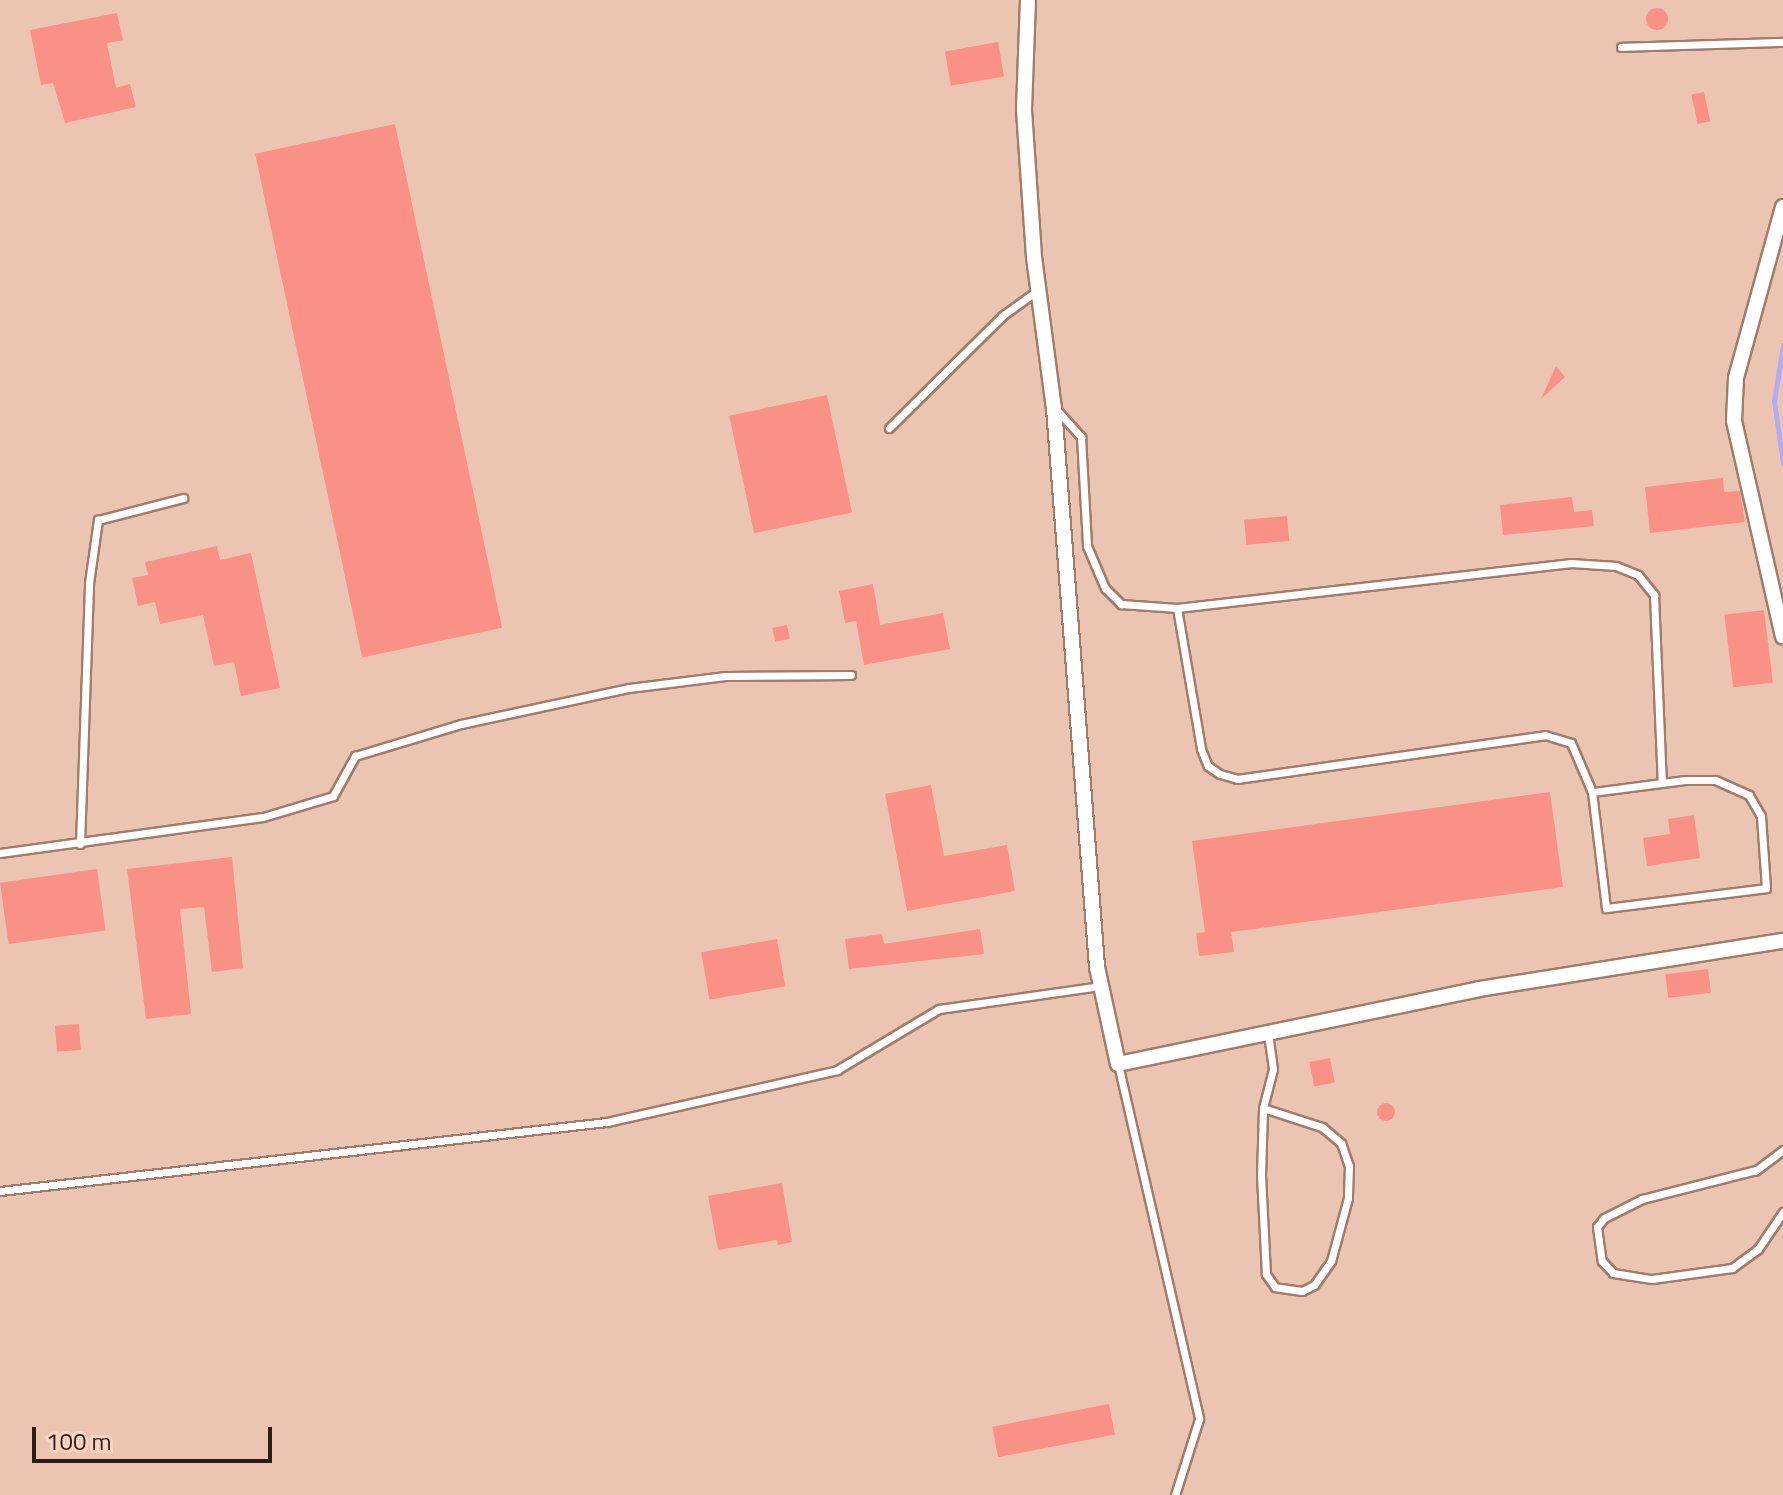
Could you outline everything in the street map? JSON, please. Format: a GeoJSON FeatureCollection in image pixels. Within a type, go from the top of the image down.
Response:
{"type":"FeatureCollection","features":[{"type":"Feature","properties":{"kind":"street"},"geometry":{"type":"LineString","coordinates":[[1028,0],[1024,110],[1039,288],[1054,408],[1101,986],[1118,1064],[1267,1029],[1479,989],[1783,941]]}},
{"type":"Feature","properties":{"kind":"street"},"geometry":{"type":"LineString","coordinates":[[1783,207],[1736,378],[1734,421],[1783,637]]}},
{"type":"Feature","properties":{"kind":"lane"},"geometry":{"type":"LineString","coordinates":[[1621,47],[1783,42]]}},
{"type":"Feature","properties":{"kind":"lane"},"geometry":{"type":"LineString","coordinates":[[889,428],[1002,316],[1039,288]]}},
{"type":"Feature","properties":{"kind":"lane"},"geometry":{"type":"LineString","coordinates":[[1054,408],[1081,437],[1087,546],[1105,588],[1121,604],[1177,608],[1368,583],[1571,563],[1616,566],[1638,575],[1654,595],[1662,783]]}},
{"type":"Feature","properties":{"kind":"lane"},"geometry":{"type":"LineString","coordinates":[[80,844],[89,583],[98,520],[183,498]]}},
{"type":"Feature","properties":{"kind":"lane"},"geometry":{"type":"LineString","coordinates":[[1177,608],[1201,749],[1208,766],[1220,774],[1237,779],[1545,735],[1571,743],[1592,792],[1606,908],[1766,888],[1761,816],[1749,795],[1715,780],[1592,792]]}},
{"type":"Feature","properties":{"kind":"lane"},"geometry":{"type":"LineString","coordinates":[[0,853],[263,817],[333,796],[355,756],[461,724],[629,688],[725,676],[851,675]]}},
{"type":"Feature","properties":{"kind":"lane"},"geometry":{"type":"LineString","coordinates":[[0,1191],[607,1122],[837,1070],[939,1009],[1101,986]]}},
{"type":"Feature","properties":{"kind":"lane"},"geometry":{"type":"LineString","coordinates":[[1263,1108],[1322,1127],[1341,1143],[1349,1166],[1348,1198],[1331,1261],[1314,1285],[1302,1291],[1275,1287],[1266,1274],[1261,1235],[1263,1108],[1273,1069],[1267,1029]]}},
{"type":"Feature","properties":{"kind":"lane"},"geometry":{"type":"LineString","coordinates":[[1118,1064],[1199,1419],[1175,1495]]}},
{"type":"Feature","properties":{"kind":"lane"},"geometry":{"type":"LineString","coordinates":[[1783,1150],[1756,1170],[1642,1199],[1604,1218],[1597,1227],[1602,1261],[1613,1273],[1652,1279],[1732,1268],[1758,1249],[1783,1212]]}},
{"type":"Feature","properties":{"kind":"building"},"geometry":{"type":"Polygon","coordinates":[[[1657,8],[1665,11],[1668,19],[1665,27],[1657,30],[1649,27],[1646,19],[1649,11],[1657,8]]]}},
{"type":"Feature","properties":{"kind":"building"},"geometry":{"type":"Polygon","coordinates":[[[117,13],[123,40],[107,43],[116,88],[130,84],[136,107],[65,123],[53,83],[41,85],[30,30],[117,13]]]}},
{"type":"Feature","properties":{"kind":"building"},"geometry":{"type":"Polygon","coordinates":[[[998,42],[1004,76],[951,86],[945,51],[998,42]]]}},
{"type":"Feature","properties":{"kind":"building"},"geometry":{"type":"Polygon","coordinates":[[[1704,92],[1710,121],[1698,124],[1691,95],[1704,92]]]}},
{"type":"Feature","properties":{"kind":"building"},"geometry":{"type":"Polygon","coordinates":[[[395,124],[502,628],[362,657],[255,154],[395,124]]]}},
{"type":"Feature","properties":{"kind":"building"},"geometry":{"type":"Polygon","coordinates":[[[1556,366],[1565,377],[1541,399],[1556,366]]]}},
{"type":"Feature","properties":{"kind":"building"},"geometry":{"type":"Polygon","coordinates":[[[827,395],[852,512],[754,533],[729,416],[827,395]]]}},
{"type":"Feature","properties":{"kind":"building"},"geometry":{"type":"Polygon","coordinates":[[[1723,478],[1724,492],[1740,491],[1745,522],[1650,533],[1645,487],[1723,478]]]}},
{"type":"Feature","properties":{"kind":"building"},"geometry":{"type":"Polygon","coordinates":[[[1572,497],[1574,512],[1592,510],[1594,526],[1503,535],[1500,505],[1572,497]]]}},
{"type":"Feature","properties":{"kind":"building"},"geometry":{"type":"Polygon","coordinates":[[[1287,516],[1289,541],[1246,545],[1244,520],[1287,516]]]}},
{"type":"Feature","properties":{"kind":"building"},"geometry":{"type":"Polygon","coordinates":[[[217,546],[220,560],[251,553],[280,688],[241,696],[234,662],[214,666],[203,615],[160,624],[155,602],[138,606],[132,578],[148,575],[145,562],[217,546]]]}},
{"type":"Feature","properties":{"kind":"building"},"geometry":{"type":"Polygon","coordinates":[[[873,584],[880,625],[943,613],[950,649],[864,665],[856,621],[845,623],[839,591],[873,584]]]}},
{"type":"Feature","properties":{"kind":"building"},"geometry":{"type":"Polygon","coordinates":[[[1764,610],[1773,682],[1733,687],[1724,615],[1764,610]]]}},
{"type":"Feature","properties":{"kind":"building"},"geometry":{"type":"Polygon","coordinates":[[[787,625],[790,639],[775,642],[772,628],[787,625]]]}},
{"type":"Feature","properties":{"kind":"building"},"geometry":{"type":"Polygon","coordinates":[[[931,785],[944,856],[1007,845],[1015,891],[907,911],[885,794],[931,785]]]}},
{"type":"Feature","properties":{"kind":"building"},"geometry":{"type":"Polygon","coordinates":[[[1550,792],[1563,887],[1231,932],[1234,952],[1199,956],[1196,933],[1205,932],[1192,841],[1550,792]]]}},
{"type":"Feature","properties":{"kind":"building"},"geometry":{"type":"Polygon","coordinates":[[[1694,815],[1700,858],[1647,866],[1643,838],[1670,834],[1668,819],[1694,815]]]}},
{"type":"Feature","properties":{"kind":"building"},"geometry":{"type":"Polygon","coordinates":[[[232,857],[243,968],[212,972],[204,907],[180,909],[191,1014],[146,1019],[127,869],[232,857]]]}},
{"type":"Feature","properties":{"kind":"building"},"geometry":{"type":"Polygon","coordinates":[[[97,869],[106,930],[9,944],[0,883],[97,869]]]}},
{"type":"Feature","properties":{"kind":"building"},"geometry":{"type":"Polygon","coordinates":[[[980,929],[984,954],[849,969],[845,939],[882,934],[884,944],[980,929]]]}},
{"type":"Feature","properties":{"kind":"building"},"geometry":{"type":"Polygon","coordinates":[[[777,939],[785,986],[710,1000],[701,952],[777,939]]]}},
{"type":"Feature","properties":{"kind":"building"},"geometry":{"type":"Polygon","coordinates":[[[1708,969],[1711,993],[1668,998],[1665,974],[1708,969]]]}},
{"type":"Feature","properties":{"kind":"building"},"geometry":{"type":"Polygon","coordinates":[[[79,1024],[81,1050],[57,1052],[55,1026],[79,1024]]]}},
{"type":"Feature","properties":{"kind":"building"},"geometry":{"type":"Polygon","coordinates":[[[1330,1058],[1335,1083],[1314,1087],[1309,1062],[1330,1058]]]}},
{"type":"Feature","properties":{"kind":"building"},"geometry":{"type":"Polygon","coordinates":[[[1386,1103],[1395,1112],[1386,1121],[1377,1112],[1386,1103]]]}},
{"type":"Feature","properties":{"kind":"building"},"geometry":{"type":"Polygon","coordinates":[[[782,1183],[792,1242],[778,1245],[777,1240],[718,1250],[708,1196],[782,1183]]]}},
{"type":"Feature","properties":{"kind":"building"},"geometry":{"type":"Polygon","coordinates":[[[1109,1404],[1115,1434],[998,1457],[992,1427],[1109,1404]]]}},
{"type":"Feature","properties":{"kind":"waterway"},"geometry":{"type":"LineString","coordinates":[[1783,345],[1774,401],[1783,463]]}}]}
